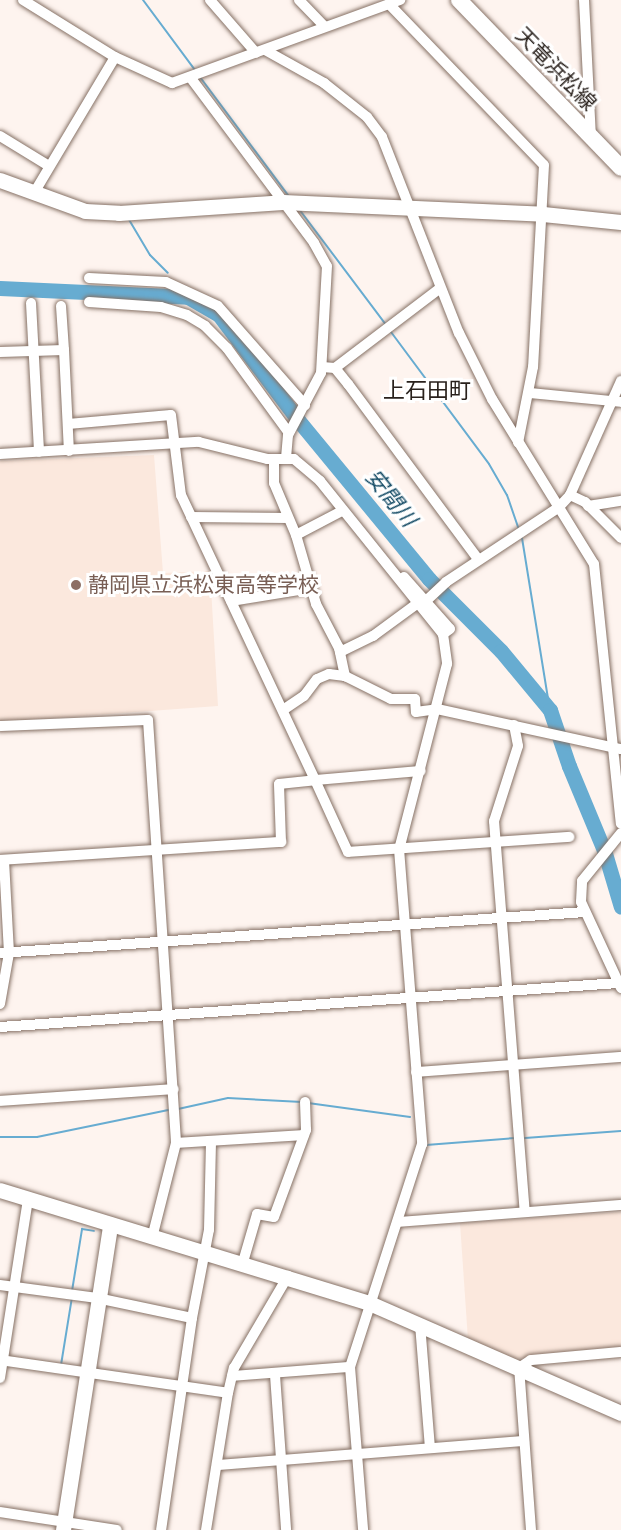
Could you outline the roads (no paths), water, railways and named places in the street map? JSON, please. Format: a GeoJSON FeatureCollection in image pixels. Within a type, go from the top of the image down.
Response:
{"type":"FeatureCollection","features":[{"type":"Feature","properties":{"kind":"main road","name":"天竜浜松線"},"geometry":{"type":"LineString","coordinates":[[459,0],[621,168]]}},
{"type":"Feature","properties":{"kind":"street"},"geometry":{"type":"LineString","coordinates":[[22,0],[115,57],[158,80],[172,83],[400,0]]}},
{"type":"Feature","properties":{"kind":"street"},"geometry":{"type":"LineString","coordinates":[[210,0],[261,52],[324,83],[367,117],[392,156],[439,289],[492,399],[594,564],[616,747],[621,824]]}},
{"type":"Feature","properties":{"kind":"street"},"geometry":{"type":"LineString","coordinates":[[299,0],[325,27]]}},
{"type":"Feature","properties":{"kind":"street"},"geometry":{"type":"LineString","coordinates":[[584,0],[591,137]]}},
{"type":"Feature","properties":{"kind":"street"},"geometry":{"type":"LineString","coordinates":[[389,4],[544,165],[543,214],[530,393],[518,443]]}},
{"type":"Feature","properties":{"kind":"street"},"geometry":{"type":"LineString","coordinates":[[34,193],[115,57]]}},
{"type":"Feature","properties":{"kind":"street"},"geometry":{"type":"LineString","coordinates":[[191,77],[290,202],[327,266],[322,367],[315,389],[289,433],[286,459]]}},
{"type":"Feature","properties":{"kind":"street"},"geometry":{"type":"LineString","coordinates":[[0,136],[49,166]]}},
{"type":"Feature","properties":{"kind":"street"},"geometry":{"type":"LineString","coordinates":[[0,180],[85,211],[125,213],[290,202],[543,214],[621,222]]}},
{"type":"Feature","properties":{"kind":"street"},"geometry":{"type":"LineString","coordinates":[[89,278],[166,282],[218,306],[304,406]]}},
{"type":"Feature","properties":{"kind":"street"},"geometry":{"type":"LineString","coordinates":[[322,367],[334,368],[439,289]]}},
{"type":"Feature","properties":{"kind":"street"},"geometry":{"type":"LineString","coordinates":[[89,302],[161,307],[187,315],[205,326],[227,348],[289,433]]}},
{"type":"Feature","properties":{"kind":"street"},"geometry":{"type":"LineString","coordinates":[[31,303],[39,452]]}},
{"type":"Feature","properties":{"kind":"street"},"geometry":{"type":"LineString","coordinates":[[61,306],[69,450]]}},
{"type":"Feature","properties":{"kind":"street"},"geometry":{"type":"LineString","coordinates":[[0,352],[64,350]]}},
{"type":"Feature","properties":{"kind":"street"},"geometry":{"type":"LineString","coordinates":[[334,368],[478,559]]}},
{"type":"Feature","properties":{"kind":"street"},"geometry":{"type":"LineString","coordinates":[[340,652],[373,636],[478,559],[558,508],[570,495],[588,448],[617,402],[621,381]]}},
{"type":"Feature","properties":{"kind":"street"},"geometry":{"type":"LineString","coordinates":[[530,393],[617,402]]}},
{"type":"Feature","properties":{"kind":"street"},"geometry":{"type":"LineString","coordinates":[[68,424],[171,416],[181,495],[348,852],[569,837]]}},
{"type":"Feature","properties":{"kind":"street"},"geometry":{"type":"LineString","coordinates":[[0,454],[210,444],[274,459],[286,459],[305,466],[391,572],[425,600],[443,634],[447,664],[399,849],[422,1144],[350,1367],[363,1530]]}},
{"type":"Feature","properties":{"kind":"street"},"geometry":{"type":"LineString","coordinates":[[274,459],[274,483],[296,535],[311,588],[340,652],[345,676]]}},
{"type":"Feature","properties":{"kind":"street"},"geometry":{"type":"LineString","coordinates":[[570,495],[588,506],[621,538]]}},
{"type":"Feature","properties":{"kind":"street"},"geometry":{"type":"LineString","coordinates":[[588,506],[621,501]]}},
{"type":"Feature","properties":{"kind":"street"},"geometry":{"type":"LineString","coordinates":[[296,535],[342,511]]}},
{"type":"Feature","properties":{"kind":"street"},"geometry":{"type":"LineString","coordinates":[[191,517],[288,518]]}},
{"type":"Feature","properties":{"kind":"street"},"geometry":{"type":"LineString","coordinates":[[231,601],[311,588]]}},
{"type":"Feature","properties":{"kind":"street"},"geometry":{"type":"LineString","coordinates":[[283,710],[304,696],[317,679],[329,674],[345,676],[369,685],[380,695],[415,699],[416,712],[437,709],[616,747]]}},
{"type":"Feature","properties":{"kind":"street"},"geometry":{"type":"LineString","coordinates":[[0,726],[148,720],[176,1143],[152,1238]]}},
{"type":"Feature","properties":{"kind":"street"},"geometry":{"type":"LineString","coordinates":[[514,726],[518,746],[494,821],[525,1212]]}},
{"type":"Feature","properties":{"kind":"street"},"geometry":{"type":"LineString","coordinates":[[0,1004],[5,953],[2,860],[281,842],[279,784],[421,771]]}},
{"type":"Feature","properties":{"kind":"street"},"geometry":{"type":"LineString","coordinates":[[0,1027],[508,990],[620,986],[581,902],[584,879],[612,848],[621,833]]}},
{"type":"Feature","properties":{"kind":"street"},"geometry":{"type":"LineString","coordinates":[[5,953],[585,912]]}},
{"type":"Feature","properties":{"kind":"street"},"geometry":{"type":"LineString","coordinates":[[417,1072],[621,1057]]}},
{"type":"Feature","properties":{"kind":"street"},"geometry":{"type":"LineString","coordinates":[[0,1101],[174,1089]]}},
{"type":"Feature","properties":{"kind":"street"},"geometry":{"type":"LineString","coordinates":[[243,1262],[257,1214],[274,1217],[304,1135],[305,1102]]}},
{"type":"Feature","properties":{"kind":"street"},"geometry":{"type":"LineString","coordinates":[[176,1143],[304,1135]]}},
{"type":"Feature","properties":{"kind":"street"},"geometry":{"type":"LineString","coordinates":[[161,1530],[192,1318],[212,1207],[211,1141]]}},
{"type":"Feature","properties":{"kind":"street"},"geometry":{"type":"LineString","coordinates":[[0,1190],[110,1226],[243,1262],[369,1303],[621,1413]]}},
{"type":"Feature","properties":{"kind":"street"},"geometry":{"type":"LineString","coordinates":[[0,1378],[28,1199]]}},
{"type":"Feature","properties":{"kind":"street"},"geometry":{"type":"LineString","coordinates":[[398,1221],[621,1205]]}},
{"type":"Feature","properties":{"kind":"street"},"geometry":{"type":"LineString","coordinates":[[64,1527],[97,1298],[110,1226]]}},
{"type":"Feature","properties":{"kind":"street"},"geometry":{"type":"LineString","coordinates":[[206,1530],[232,1376],[288,1276]]}},
{"type":"Feature","properties":{"kind":"street"},"geometry":{"type":"LineString","coordinates":[[0,1285],[97,1298],[192,1318]]}},
{"type":"Feature","properties":{"kind":"street"},"geometry":{"type":"LineString","coordinates":[[420,1324],[430,1448]]}},
{"type":"Feature","properties":{"kind":"street"},"geometry":{"type":"LineString","coordinates":[[519,1368],[531,1360],[621,1352]]}},
{"type":"Feature","properties":{"kind":"street"},"geometry":{"type":"LineString","coordinates":[[1,1360],[228,1393]]}},
{"type":"Feature","properties":{"kind":"street"},"geometry":{"type":"LineString","coordinates":[[232,1376],[275,1375],[350,1367]]}},
{"type":"Feature","properties":{"kind":"street"},"geometry":{"type":"LineString","coordinates":[[519,1368],[531,1530]]}},
{"type":"Feature","properties":{"kind":"street"},"geometry":{"type":"LineString","coordinates":[[275,1375],[286,1530]]}},
{"type":"Feature","properties":{"kind":"street"},"geometry":{"type":"LineString","coordinates":[[217,1465],[524,1441]]}},
{"type":"Feature","properties":{"kind":"street"},"geometry":{"type":"LineString","coordinates":[[0,1512],[64,1527],[117,1530]]}},
{"type":"Feature","properties":{"kind":"waterway"},"geometry":{"type":"LineString","coordinates":[[143,0],[195,70]]}},
{"type":"Feature","properties":{"kind":"waterway"},"geometry":{"type":"LineString","coordinates":[[200,77],[288,195]]}},
{"type":"Feature","properties":{"kind":"waterway"},"geometry":{"type":"LineString","coordinates":[[299,209],[386,325]]}},
{"type":"Feature","properties":{"kind":"waterway"},"geometry":{"type":"LineString","coordinates":[[128,218],[150,255],[168,273]]}},
{"type":"Feature","properties":{"kind":"waterway","name":"安間川"},"geometry":{"type":"LineString","coordinates":[[0,288],[188,297],[219,315],[298,420],[429,579],[501,651],[550,710],[569,766],[604,850],[621,907]]}},
{"type":"Feature","properties":{"kind":"waterway"},"geometry":{"type":"LineString","coordinates":[[391,332],[489,464],[507,495],[519,529]]}},
{"type":"Feature","properties":{"kind":"waterway"},"geometry":{"type":"LineString","coordinates":[[522,538],[550,710]]}},
{"type":"Feature","properties":{"kind":"waterway"},"geometry":{"type":"LineString","coordinates":[[178,1109],[228,1098],[302,1102]]}},
{"type":"Feature","properties":{"kind":"waterway"},"geometry":{"type":"LineString","coordinates":[[308,1103],[410,1117]]}},
{"type":"Feature","properties":{"kind":"waterway"},"geometry":{"type":"LineString","coordinates":[[0,1137],[37,1137],[168,1110]]}},
{"type":"Feature","properties":{"kind":"waterway"},"geometry":{"type":"LineString","coordinates":[[525,1138],[621,1131]]}},
{"type":"Feature","properties":{"kind":"waterway"},"geometry":{"type":"LineString","coordinates":[[426,1145],[515,1138]]}},
{"type":"Feature","properties":{"kind":"waterway"},"geometry":{"type":"LineString","coordinates":[[72,1291],[82,1229],[94,1231]]}},
{"type":"Feature","properties":{"kind":"waterway"},"geometry":{"type":"LineString","coordinates":[[61,1365],[72,1297]]}},
{"type":"Feature","properties":{"kind":"place","name":"静岡県立浜松東高等学校"},"geometry":{"type":"Point","coordinates":[76,585]}},
{"type":"Feature","properties":{"kind":"district","name":"上石田町"},"geometry":{"type":"Point","coordinates":[427,391]}}]}
